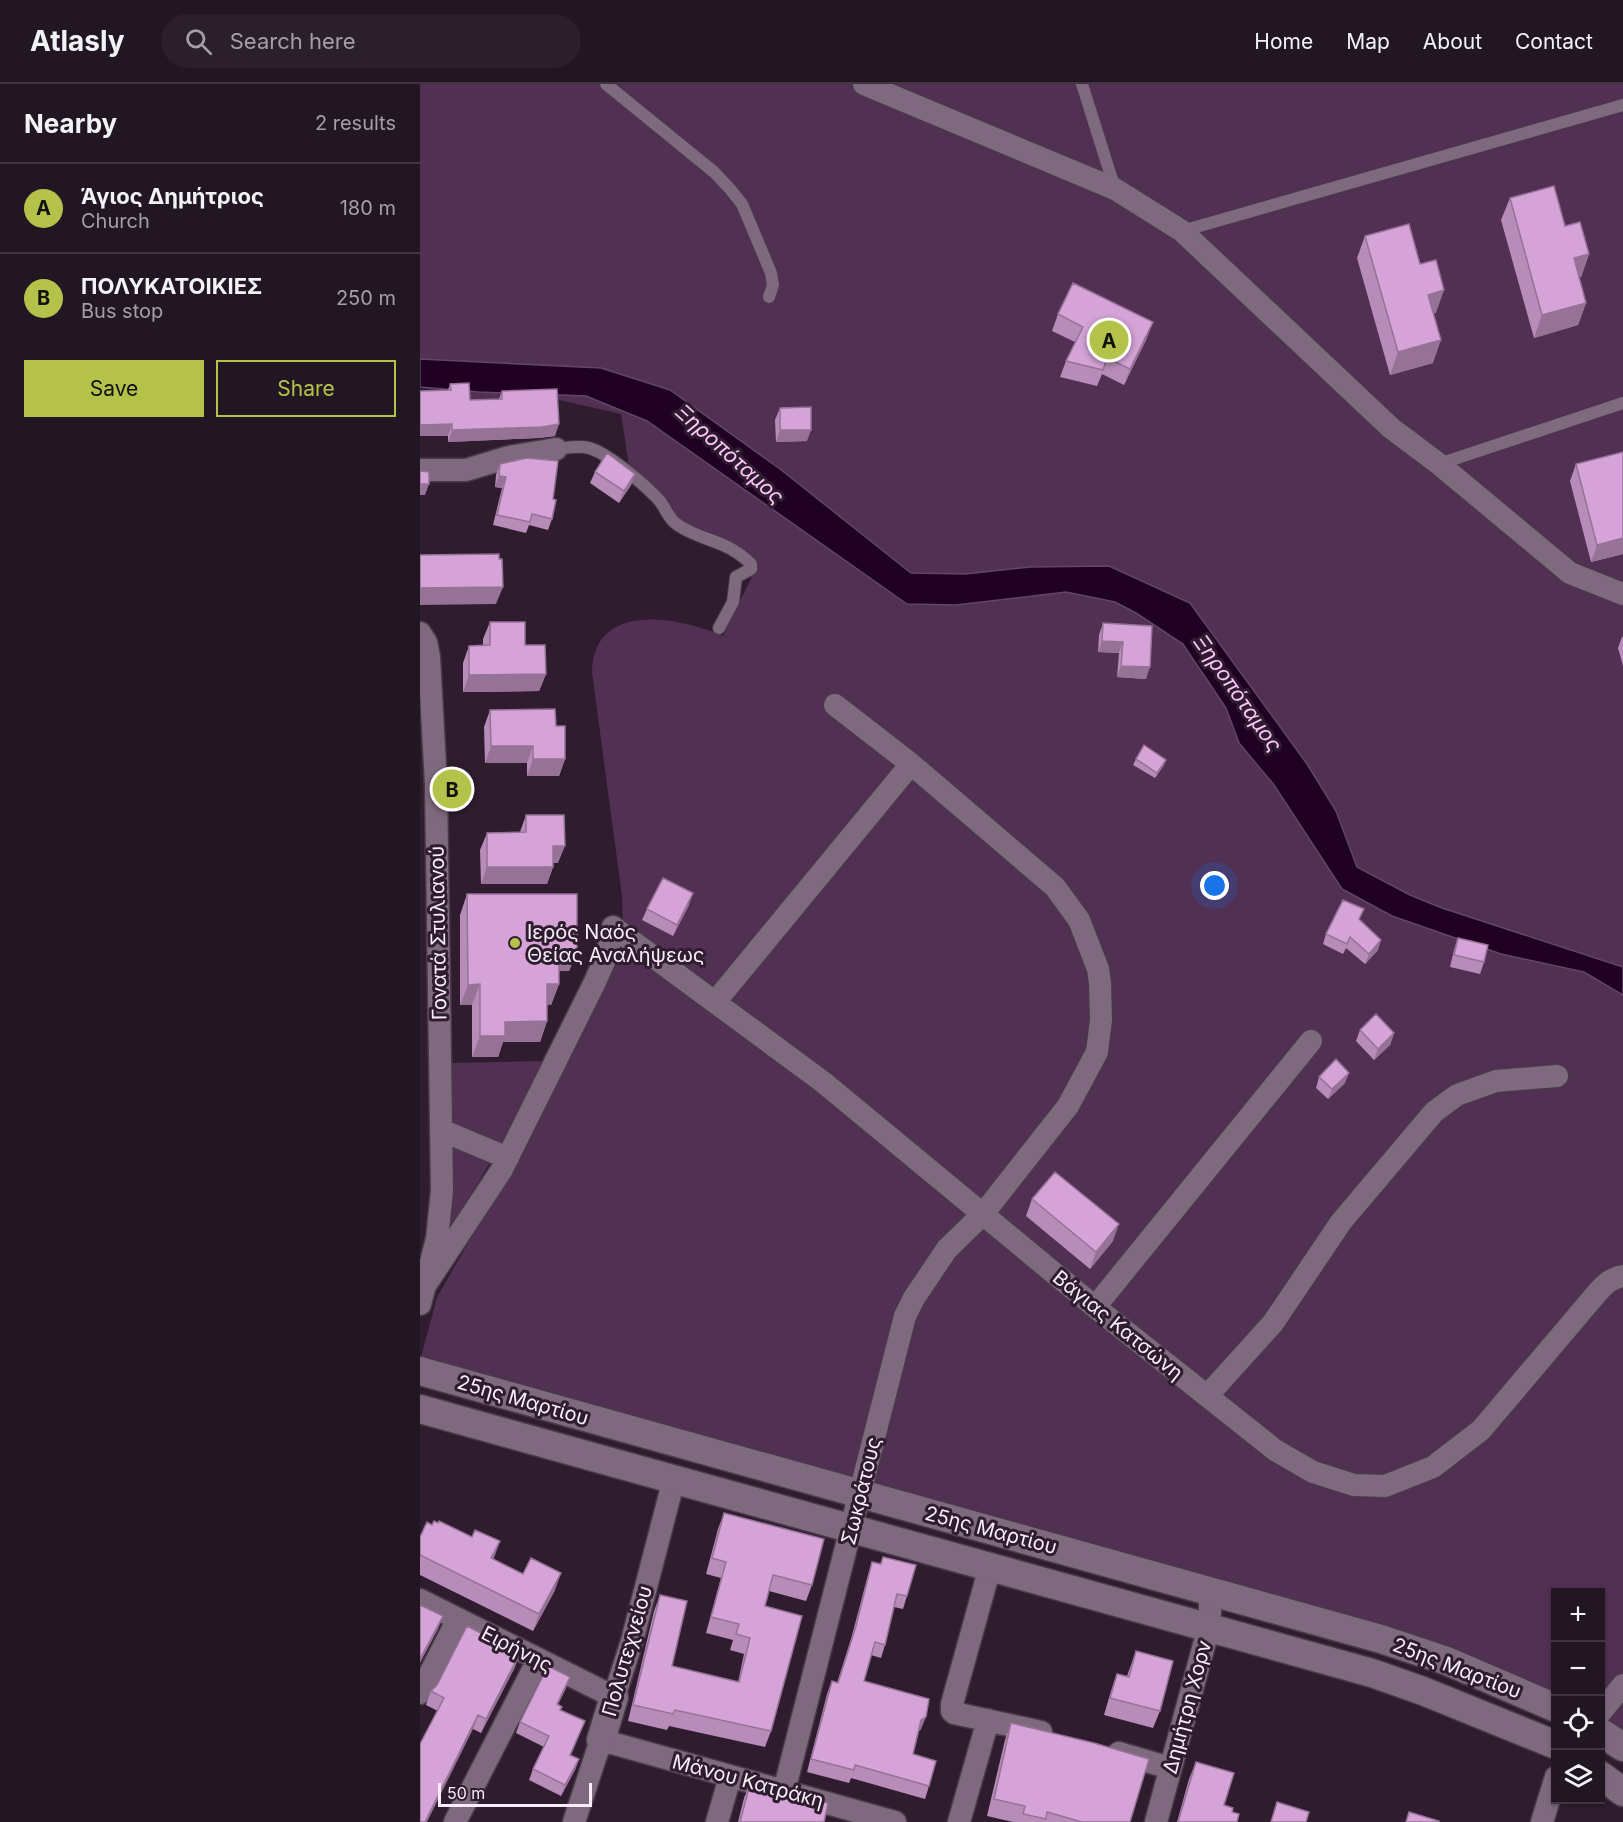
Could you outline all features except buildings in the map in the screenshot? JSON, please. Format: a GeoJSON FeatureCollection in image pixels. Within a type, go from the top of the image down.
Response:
{"type":"FeatureCollection","features":[{"type":"Feature","properties":{"kind":"street"},"geometry":{"type":"LineString","coordinates":[[864,84],[1115,189],[1182,231],[1392,428],[1570,573],[1623,594]]}},
{"type":"Feature","properties":{"kind":"street"},"geometry":{"type":"LineString","coordinates":[[420,470],[466,470],[509,457],[556,449]]}},
{"type":"Feature","properties":{"kind":"street","name":"Γονατά Στυλιανού"},"geometry":{"type":"LineString","coordinates":[[422,636],[429,657],[435,751],[430,978],[441,1130],[442,1191],[437,1239],[423,1294]]}},
{"type":"Feature","properties":{"kind":"street","name":"Σωκράτους"},"geometry":{"type":"LineString","coordinates":[[784,1791],[905,1316],[914,1298],[947,1249],[984,1214],[1068,1106],[1093,1061],[1098,1046],[1101,1020],[1098,969],[1079,920],[1055,887],[911,764],[835,705]]}},
{"type":"Feature","properties":{"kind":"street"},"geometry":{"type":"LineString","coordinates":[[716,1002],[911,764]]}},
{"type":"Feature","properties":{"kind":"street","name":"Βάγιας Κατσώνη"},"geometry":{"type":"LineString","coordinates":[[508,1158],[607,955],[614,927],[823,1082],[1095,1307],[1275,1450],[1313,1472],[1354,1485],[1385,1486],[1433,1467],[1481,1430],[1597,1293],[1614,1278],[1623,1276]]}},
{"type":"Feature","properties":{"kind":"street"},"geometry":{"type":"LineString","coordinates":[[1095,1307],[1311,1041]]}},
{"type":"Feature","properties":{"kind":"street"},"geometry":{"type":"LineString","coordinates":[[1207,1396],[1273,1323],[1341,1222],[1434,1112],[1457,1095],[1496,1081],[1557,1076]]}},
{"type":"Feature","properties":{"kind":"street"},"geometry":{"type":"LineString","coordinates":[[423,1294],[508,1158],[441,1130]]}},
{"type":"Feature","properties":{"kind":"street","name":"25ης Μαρτίου"},"geometry":{"type":"LineString","coordinates":[[420,1371],[1408,1648],[1481,1675],[1551,1706]]}},
{"type":"Feature","properties":{"kind":"street","name":"25ης Μαρτίου"},"geometry":{"type":"LineString","coordinates":[[420,1409],[1385,1677],[1551,1743]]}},
{"type":"Feature","properties":{"kind":"street","name":"Πολυτεχνείου"},"geometry":{"type":"LineString","coordinates":[[574,1822],[635,1631],[674,1479]]}},
{"type":"Feature","properties":{"kind":"street"},"geometry":{"type":"LineString","coordinates":[[990,1567],[952,1711],[1058,1736]]}},
{"type":"Feature","properties":{"kind":"street","name":"Δημήτρη Χορν"},"geometry":{"type":"LineString","coordinates":[[1156,1822],[1208,1628],[1210,1591]]}},
{"type":"Feature","properties":{"kind":"street","name":"Ειρήνης"},"geometry":{"type":"LineString","coordinates":[[420,1600],[614,1697]]}},
{"type":"Feature","properties":{"kind":"street"},"geometry":{"type":"LineString","coordinates":[[420,1693],[458,1619]]}},
{"type":"Feature","properties":{"kind":"street"},"geometry":{"type":"LineString","coordinates":[[455,1822],[538,1660]]}},
{"type":"Feature","properties":{"kind":"street"},"geometry":{"type":"LineString","coordinates":[[1605,1707],[1623,1685]]}},
{"type":"Feature","properties":{"kind":"street"},"geometry":{"type":"LineString","coordinates":[[959,1822],[988,1720]]}},
{"type":"Feature","properties":{"kind":"street"},"geometry":{"type":"LineString","coordinates":[[1605,1735],[1623,1747]]}},
{"type":"Feature","properties":{"kind":"street","name":"Μάνου Κατράκη"},"geometry":{"type":"LineString","coordinates":[[601,1740],[784,1791],[865,1818],[895,1822]]}},
{"type":"Feature","properties":{"kind":"street"},"geometry":{"type":"LineString","coordinates":[[1094,1746],[1170,1768]]}},
{"type":"Feature","properties":{"kind":"street"},"geometry":{"type":"LineString","coordinates":[[717,1822],[730,1777]]}},
{"type":"Feature","properties":{"kind":"street"},"geometry":{"type":"LineString","coordinates":[[1605,1779],[1623,1792]]}},
{"type":"Feature","properties":{"kind":"street"},"geometry":{"type":"LineString","coordinates":[[1542,1822],[1551,1793]]}},
{"type":"Feature","properties":{"kind":"lane"},"geometry":{"type":"LineString","coordinates":[[606,84],[722,179],[739,199],[771,273],[772,285],[769,297]]}},
{"type":"Feature","properties":{"kind":"lane"},"geometry":{"type":"LineString","coordinates":[[1082,84],[1115,189]]}},
{"type":"Feature","properties":{"kind":"lane"},"geometry":{"type":"LineString","coordinates":[[1182,231],[1623,105]]}},
{"type":"Feature","properties":{"kind":"lane"},"geometry":{"type":"LineString","coordinates":[[1439,464],[1623,403]]}},
{"type":"Feature","properties":{"kind":"lane"},"geometry":{"type":"LineString","coordinates":[[556,449],[588,447],[599,453],[619,465],[661,501],[675,524],[726,545],[751,564],[751,569],[736,577],[733,602],[719,628]]}},
{"type":"Feature","properties":{"kind":"shaded area"},"geometry":{"type":"Polygon","coordinates":[[[420,84],[1623,84],[1623,1732],[1605,1719],[1605,1588],[1551,1588],[1551,1691],[1507,1671],[1426,1640],[421,1357],[437,1297],[515,1162],[623,928],[622,896],[592,672],[596,649],[607,634],[622,624],[641,620],[684,623],[723,636],[758,564],[730,542],[678,521],[629,466],[621,414],[555,399],[468,401],[467,393],[420,388],[420,84]]]}},
{"type":"Feature","properties":{"kind":"shaded area"},"geometry":{"type":"Polygon","coordinates":[[[550,1061],[448,1233],[451,1063],[550,1061]]]}},
{"type":"Feature","properties":{"kind":"water","name":"Ξηροπόταμος"},"geometry":{"type":"Polygon","coordinates":[[[420,359],[601,368],[670,390],[780,469],[911,573],[965,574],[1030,567],[1109,566],[1190,603],[1307,764],[1336,811],[1357,867],[1410,895],[1442,908],[1623,967],[1623,995],[1584,972],[1501,954],[1392,916],[1342,889],[1274,785],[1239,743],[1226,708],[1183,644],[1136,613],[1115,602],[1066,592],[956,605],[907,604],[647,421],[586,396],[420,387],[420,359]]]}},
{"type":"Feature","properties":{"kind":"place","name":"Άγιος Δημήτριος"},"geometry":{"type":"Point","coordinates":[1109,340]}},
{"type":"Feature","properties":{"kind":"place","name":"ΠΟΛΥΚΑΤΟΙΚΙΕΣ"},"geometry":{"type":"Point","coordinates":[452,789]}},
{"type":"Feature","properties":{"kind":"place","name":"Ιερός Ναός Θείας Αναλήψεως"},"geometry":{"type":"Point","coordinates":[515,943]}}]}
